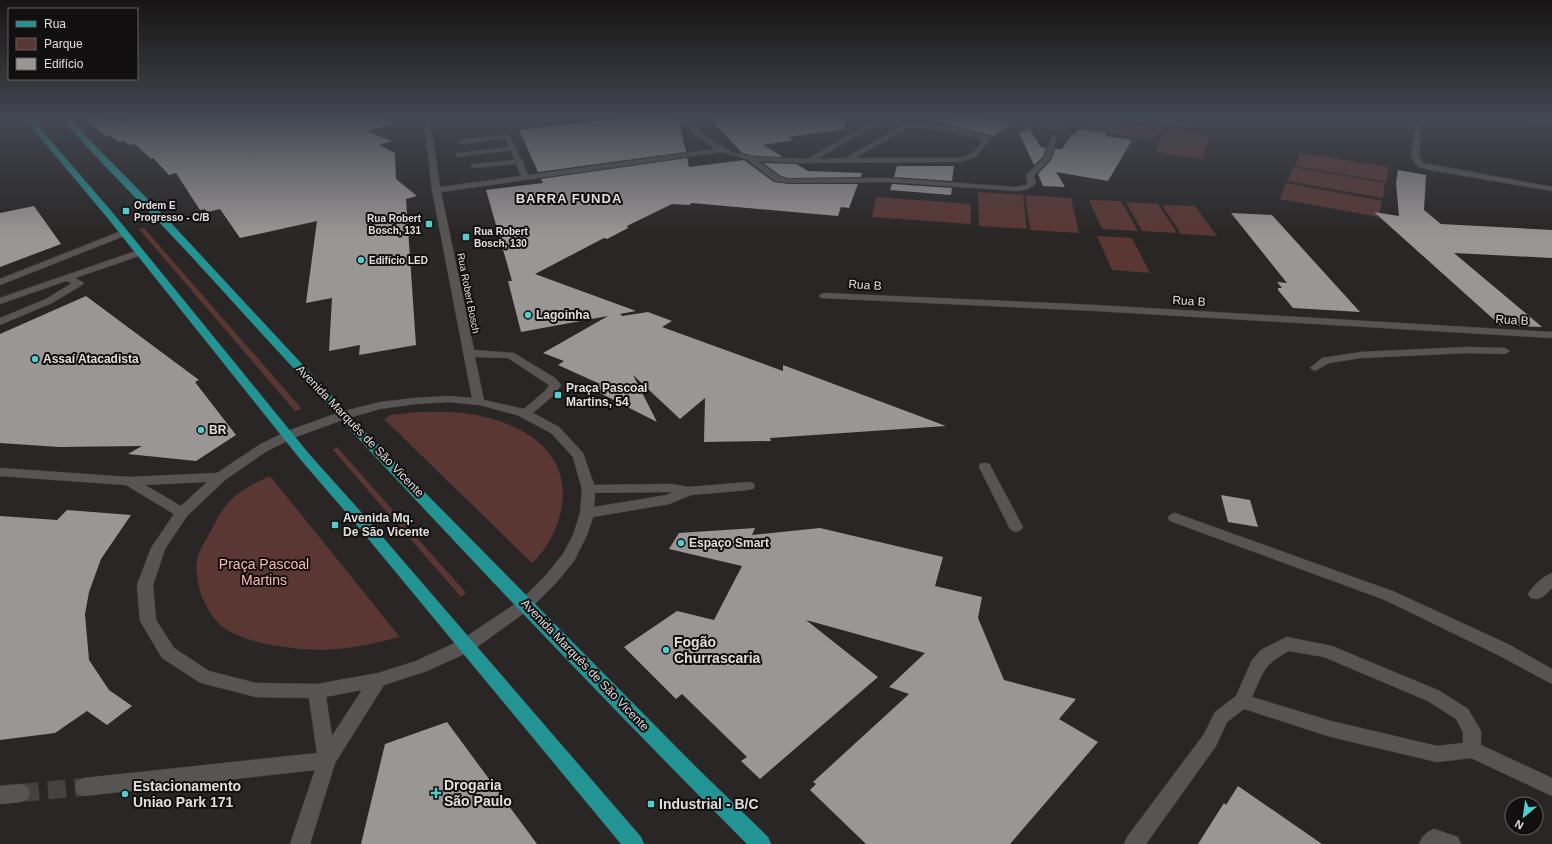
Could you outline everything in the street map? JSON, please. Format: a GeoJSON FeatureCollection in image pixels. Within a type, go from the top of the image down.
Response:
{"type":"FeatureCollection","features":[{"type":"Feature","properties":{"kind":"main road"},"geometry":{"type":"LineString","coordinates":[[60,157],[124,233],[141,256],[289,435],[305,457],[356,514],[634,844]]}},
{"type":"Feature","properties":{"kind":"main road","name":"Avenida Marquês de São Vicente"},"geometry":{"type":"LineString","coordinates":[[102,157],[167,224],[344,415],[688,772],[761,844]]}},
{"type":"Feature","properties":{"kind":"street","name":"Rua Robert Bosch"},"geometry":{"type":"LineString","coordinates":[[432,157],[436,190],[479,402]]}},
{"type":"Feature","properties":{"kind":"street"},"geometry":{"type":"LineString","coordinates":[[518,157],[525,177]]}},
{"type":"Feature","properties":{"kind":"street"},"geometry":{"type":"LineString","coordinates":[[436,190],[667,157]]}},
{"type":"Feature","properties":{"kind":"street"},"geometry":{"type":"LineString","coordinates":[[747,157],[778,179],[788,181],[889,180],[1016,189],[1028,187],[1032,183],[1030,175],[1045,163],[1049,157]]}},
{"type":"Feature","properties":{"kind":"street"},"geometry":{"type":"LineString","coordinates":[[754,157],[809,160],[959,160],[970,157]]}},
{"type":"Feature","properties":{"kind":"street"},"geometry":{"type":"LineString","coordinates":[[809,160],[814,157]]}},
{"type":"Feature","properties":{"kind":"street"},"geometry":{"type":"LineString","coordinates":[[846,160],[851,157]]}},
{"type":"Feature","properties":{"kind":"street"},"geometry":{"type":"LineString","coordinates":[[1415,157],[1421,165],[1430,168],[1552,189]]}},
{"type":"Feature","properties":{"kind":"street"},"geometry":{"type":"LineString","coordinates":[[474,166],[520,161]]}},
{"type":"Feature","properties":{"kind":"street"},"geometry":{"type":"LineString","coordinates":[[0,282],[124,233]]}},
{"type":"Feature","properties":{"kind":"street"},"geometry":{"type":"LineString","coordinates":[[0,301],[34,288],[141,256]]}},
{"type":"Feature","properties":{"kind":"street"},"geometry":{"type":"LineString","coordinates":[[0,322],[50,301],[79,283],[141,256]]}},
{"type":"Feature","properties":{"kind":"street"},"geometry":{"type":"LineString","coordinates":[[66,278],[79,283]]}},
{"type":"Feature","properties":{"kind":"street","name":"Rua B"},"geometry":{"type":"LineString","coordinates":[[824,296],[1096,308],[1552,335]]}},
{"type":"Feature","properties":{"kind":"street"},"geometry":{"type":"LineString","coordinates":[[1315,368],[1326,360],[1361,354],[1467,350],[1505,351]]}},
{"type":"Feature","properties":{"kind":"street"},"geometry":{"type":"LineString","coordinates":[[469,353],[510,356],[550,380],[555,385],[551,392],[526,414]]}},
{"type":"Feature","properties":{"kind":"street"},"geometry":{"type":"LineString","coordinates":[[448,399],[479,402],[526,414],[555,430],[579,456],[589,489],[587,514],[580,535],[568,557],[552,579],[526,604],[466,645],[421,666],[378,680],[317,691],[256,690],[204,677],[168,653],[148,621],[146,585],[158,548],[182,512],[220,477],[255,453],[289,435],[344,415],[380,406],[415,401],[448,399]]}},
{"type":"Feature","properties":{"kind":"street"},"geometry":{"type":"LineString","coordinates":[[985,467],[1016,527]]}},
{"type":"Feature","properties":{"kind":"street"},"geometry":{"type":"LineString","coordinates":[[0,472],[129,481],[220,477]]}},
{"type":"Feature","properties":{"kind":"street"},"geometry":{"type":"LineString","coordinates":[[129,481],[182,512]]}},
{"type":"Feature","properties":{"kind":"street"},"geometry":{"type":"LineString","coordinates":[[587,514],[670,499],[689,492],[748,486]]}},
{"type":"Feature","properties":{"kind":"street"},"geometry":{"type":"LineString","coordinates":[[589,489],[672,488],[689,492]]}},
{"type":"Feature","properties":{"kind":"street"},"geometry":{"type":"LineString","coordinates":[[1174,518],[1390,596],[1504,650],[1552,678]]}},
{"type":"Feature","properties":{"kind":"street"},"geometry":{"type":"LineString","coordinates":[[1536,594],[1552,579]]}},
{"type":"Feature","properties":{"kind":"street"},"geometry":{"type":"LineString","coordinates":[[1134,844],[1210,740],[1221,717],[1242,701],[1258,665],[1267,655],[1287,644],[1326,652],[1434,696],[1462,714],[1472,731],[1472,750]]}},
{"type":"Feature","properties":{"kind":"street"},"geometry":{"type":"LineString","coordinates":[[300,844],[327,760],[378,680]]}},
{"type":"Feature","properties":{"kind":"street"},"geometry":{"type":"LineString","coordinates":[[317,691],[327,760]]}},
{"type":"Feature","properties":{"kind":"street"},"geometry":{"type":"LineString","coordinates":[[1242,701],[1331,729],[1438,754],[1472,750],[1552,787]]}},
{"type":"Feature","properties":{"kind":"street"},"geometry":{"type":"LineString","coordinates":[[84,787],[327,760]]}},
{"type":"Feature","properties":{"kind":"street"},"geometry":{"type":"LineString","coordinates":[[0,795],[21,793]]}},
{"type":"Feature","properties":{"kind":"street"},"geometry":{"type":"LineString","coordinates":[[1429,844],[1434,839],[1451,844]]}},
{"type":"Feature","properties":{"kind":"green space"},"geometry":{"type":"Polygon","coordinates":[[[1298,157],[1328,157],[1388,167],[1387,182],[1295,166],[1298,157]]]}},
{"type":"Feature","properties":{"kind":"green space"},"geometry":{"type":"Polygon","coordinates":[[[1293,167],[1385,183],[1383,198],[1288,181],[1293,167]]]}},
{"type":"Feature","properties":{"kind":"green space"},"geometry":{"type":"Polygon","coordinates":[[[1286,183],[1382,201],[1379,217],[1280,199],[1286,183]]]}},
{"type":"Feature","properties":{"kind":"green space"},"geometry":{"type":"Polygon","coordinates":[[[978,192],[1023,195],[1027,229],[979,226],[978,192]]]}},
{"type":"Feature","properties":{"kind":"green space"},"geometry":{"type":"Polygon","coordinates":[[[1025,195],[1071,198],[1079,233],[1030,230],[1025,195]]]}},
{"type":"Feature","properties":{"kind":"green space"},"geometry":{"type":"Polygon","coordinates":[[[876,197],[971,204],[971,224],[872,217],[876,197]]]}},
{"type":"Feature","properties":{"kind":"green space"},"geometry":{"type":"Polygon","coordinates":[[[1089,200],[1121,201],[1138,231],[1102,229],[1089,200]]]}},
{"type":"Feature","properties":{"kind":"green space"},"geometry":{"type":"Polygon","coordinates":[[[1126,202],[1158,204],[1177,233],[1142,231],[1126,202]]]}},
{"type":"Feature","properties":{"kind":"green space"},"geometry":{"type":"Polygon","coordinates":[[[1162,205],[1195,206],[1217,236],[1181,234],[1162,205]]]}},
{"type":"Feature","properties":{"kind":"green space"},"geometry":{"type":"Polygon","coordinates":[[[144,228],[301,409],[295,411],[139,229],[144,228]]]}},
{"type":"Feature","properties":{"kind":"green space"},"geometry":{"type":"Polygon","coordinates":[[[1097,236],[1132,238],[1150,273],[1112,270],[1097,236]]]}},
{"type":"Feature","properties":{"kind":"green space"},"geometry":{"type":"Polygon","coordinates":[[[418,412],[463,413],[505,423],[522,431],[537,441],[549,453],[558,468],[562,485],[561,513],[548,544],[532,563],[384,419],[391,415],[418,412]]]}},
{"type":"Feature","properties":{"kind":"green space"},"geometry":{"type":"Polygon","coordinates":[[[337,447],[466,593],[461,597],[333,450],[337,447]]]}},
{"type":"Feature","properties":{"kind":"green space","name":"Praça Pascoal Martins"},"geometry":{"type":"Polygon","coordinates":[[[270,476],[400,637],[361,646],[310,650],[278,646],[247,639],[234,634],[217,621],[206,604],[199,585],[197,575],[198,556],[219,516],[230,501],[247,488],[270,476]]]}},
{"type":"Feature","properties":{"kind":"building"},"geometry":{"type":"Polygon","coordinates":[[[149,157],[395,157],[396,179],[417,196],[406,199],[416,345],[359,355],[360,345],[329,351],[332,298],[306,303],[317,221],[240,238],[220,209],[207,212],[205,209],[200,210],[176,173],[169,175],[153,158],[151,159],[149,157]]]}},
{"type":"Feature","properties":{"kind":"building"},"geometry":{"type":"Polygon","coordinates":[[[531,157],[646,157],[538,172],[531,157]]]}},
{"type":"Feature","properties":{"kind":"building"},"geometry":{"type":"Polygon","coordinates":[[[1030,157],[1043,157],[1034,165],[1030,157]]]}},
{"type":"Feature","properties":{"kind":"building"},"geometry":{"type":"Polygon","coordinates":[[[1052,157],[1122,157],[1108,181],[1056,172],[1065,187],[1043,186],[1038,174],[1052,157]]]}},
{"type":"Feature","properties":{"kind":"building"},"geometry":{"type":"Polygon","coordinates":[[[687,158],[689,167],[744,160],[774,182],[788,184],[858,184],[849,208],[841,207],[838,216],[692,203],[689,205],[672,204],[627,226],[628,228],[607,239],[604,238],[535,274],[636,311],[620,314],[622,316],[648,312],[672,321],[662,327],[783,371],[783,365],[946,426],[770,438],[771,441],[704,442],[705,398],[680,419],[633,375],[657,422],[592,389],[600,384],[558,365],[564,361],[543,353],[608,316],[521,332],[508,281],[512,281],[486,190],[543,183],[541,179],[687,158]]]}},
{"type":"Feature","properties":{"kind":"building"},"geometry":{"type":"Polygon","coordinates":[[[763,163],[796,164],[808,171],[862,173],[861,177],[788,178],[781,176],[763,163]]]}},
{"type":"Feature","properties":{"kind":"building"},"geometry":{"type":"Polygon","coordinates":[[[897,166],[954,166],[952,181],[894,177],[897,166]]]}},
{"type":"Feature","properties":{"kind":"building"},"geometry":{"type":"Polygon","coordinates":[[[1398,170],[1426,175],[1424,210],[1441,224],[1552,230],[1552,258],[1454,253],[1542,327],[1500,325],[1374,212],[1399,216],[1396,183],[1398,170]]]}},
{"type":"Feature","properties":{"kind":"building"},"geometry":{"type":"Polygon","coordinates":[[[892,184],[952,188],[951,195],[890,190],[892,184]]]}},
{"type":"Feature","properties":{"kind":"building"},"geometry":{"type":"Polygon","coordinates":[[[34,206],[61,244],[0,267],[0,213],[34,206]]]}},
{"type":"Feature","properties":{"kind":"building"},"geometry":{"type":"Polygon","coordinates":[[[1231,213],[1272,215],[1360,312],[1293,308],[1278,290],[1278,288],[1282,288],[1277,282],[1287,283],[1231,213]]]}},
{"type":"Feature","properties":{"kind":"building"},"geometry":{"type":"Polygon","coordinates":[[[86,296],[199,380],[195,382],[236,435],[196,461],[128,454],[142,446],[59,447],[0,443],[0,334],[86,296]]]}},
{"type":"Feature","properties":{"kind":"building"},"geometry":{"type":"Polygon","coordinates":[[[1221,495],[1250,500],[1258,527],[1228,522],[1221,495]]]}},
{"type":"Feature","properties":{"kind":"building"},"geometry":{"type":"Polygon","coordinates":[[[67,510],[131,515],[101,559],[89,592],[85,614],[89,660],[109,690],[132,706],[107,725],[87,711],[55,733],[0,740],[0,516],[57,520],[67,510]]]}},
{"type":"Feature","properties":{"kind":"building"},"geometry":{"type":"Polygon","coordinates":[[[755,528],[752,535],[820,528],[943,557],[935,586],[982,597],[978,618],[1004,680],[1076,699],[1059,719],[1098,742],[1010,844],[866,844],[810,790],[816,784],[813,782],[909,694],[889,687],[925,653],[806,620],[878,677],[760,779],[741,761],[747,757],[682,694],[676,699],[624,647],[677,611],[714,620],[742,566],[669,549],[679,533],[755,528]]]}},
{"type":"Feature","properties":{"kind":"building","name":"Drogaria São Paulo"},"geometry":{"type":"Polygon","coordinates":[[[447,722],[537,844],[361,844],[385,744],[447,722]]]}},
{"type":"Feature","properties":{"kind":"building"},"geometry":{"type":"Polygon","coordinates":[[[1238,786],[1322,844],[1198,844],[1224,803],[1226,805],[1238,786]]]}},
{"type":"Feature","properties":{"kind":"tunnel"},"geometry":{"type":"LineString","coordinates":[[21,793],[84,787]]}},
{"type":"Feature","properties":{"kind":"place","name":"Ordem E Progresso - C/B"},"geometry":{"type":"Point","coordinates":[126,211]}},
{"type":"Feature","properties":{"kind":"place","name":"Rua Robert Bosch, 131"},"geometry":{"type":"Point","coordinates":[429,224]}},
{"type":"Feature","properties":{"kind":"place","name":"Rua Robert Bosch, 130"},"geometry":{"type":"Point","coordinates":[466,237]}},
{"type":"Feature","properties":{"kind":"place","name":"Edifício LED"},"geometry":{"type":"Point","coordinates":[361,260]}},
{"type":"Feature","properties":{"kind":"place","name":"Lagoinha"},"geometry":{"type":"Point","coordinates":[528,315]}},
{"type":"Feature","properties":{"kind":"place","name":"Assaí Atacadista"},"geometry":{"type":"Point","coordinates":[35,359]}},
{"type":"Feature","properties":{"kind":"place","name":"Praça Pascoal Martins, 54"},"geometry":{"type":"Point","coordinates":[558,395]}},
{"type":"Feature","properties":{"kind":"place","name":"BR"},"geometry":{"type":"Point","coordinates":[201,430]}},
{"type":"Feature","properties":{"kind":"place","name":"Avenida Mq. De São Vicente"},"geometry":{"type":"Point","coordinates":[335,525]}},
{"type":"Feature","properties":{"kind":"place","name":"Espaço Smart"},"geometry":{"type":"Point","coordinates":[681,543]}},
{"type":"Feature","properties":{"kind":"place","name":"Fogão Churrascaria"},"geometry":{"type":"Point","coordinates":[666,650]}},
{"type":"Feature","properties":{"kind":"place","name":"Drogaria São Paulo"},"geometry":{"type":"Point","coordinates":[436,793]}},
{"type":"Feature","properties":{"kind":"place","name":"Estacionamento Uniao Park 171"},"geometry":{"type":"Point","coordinates":[125,794]}},
{"type":"Feature","properties":{"kind":"place","name":"Industrial - B/C"},"geometry":{"type":"Point","coordinates":[651,804]}},
{"type":"Feature","properties":{"kind":"district","name":"BARRA FUNDA"},"geometry":{"type":"Point","coordinates":[569,198]}}]}
